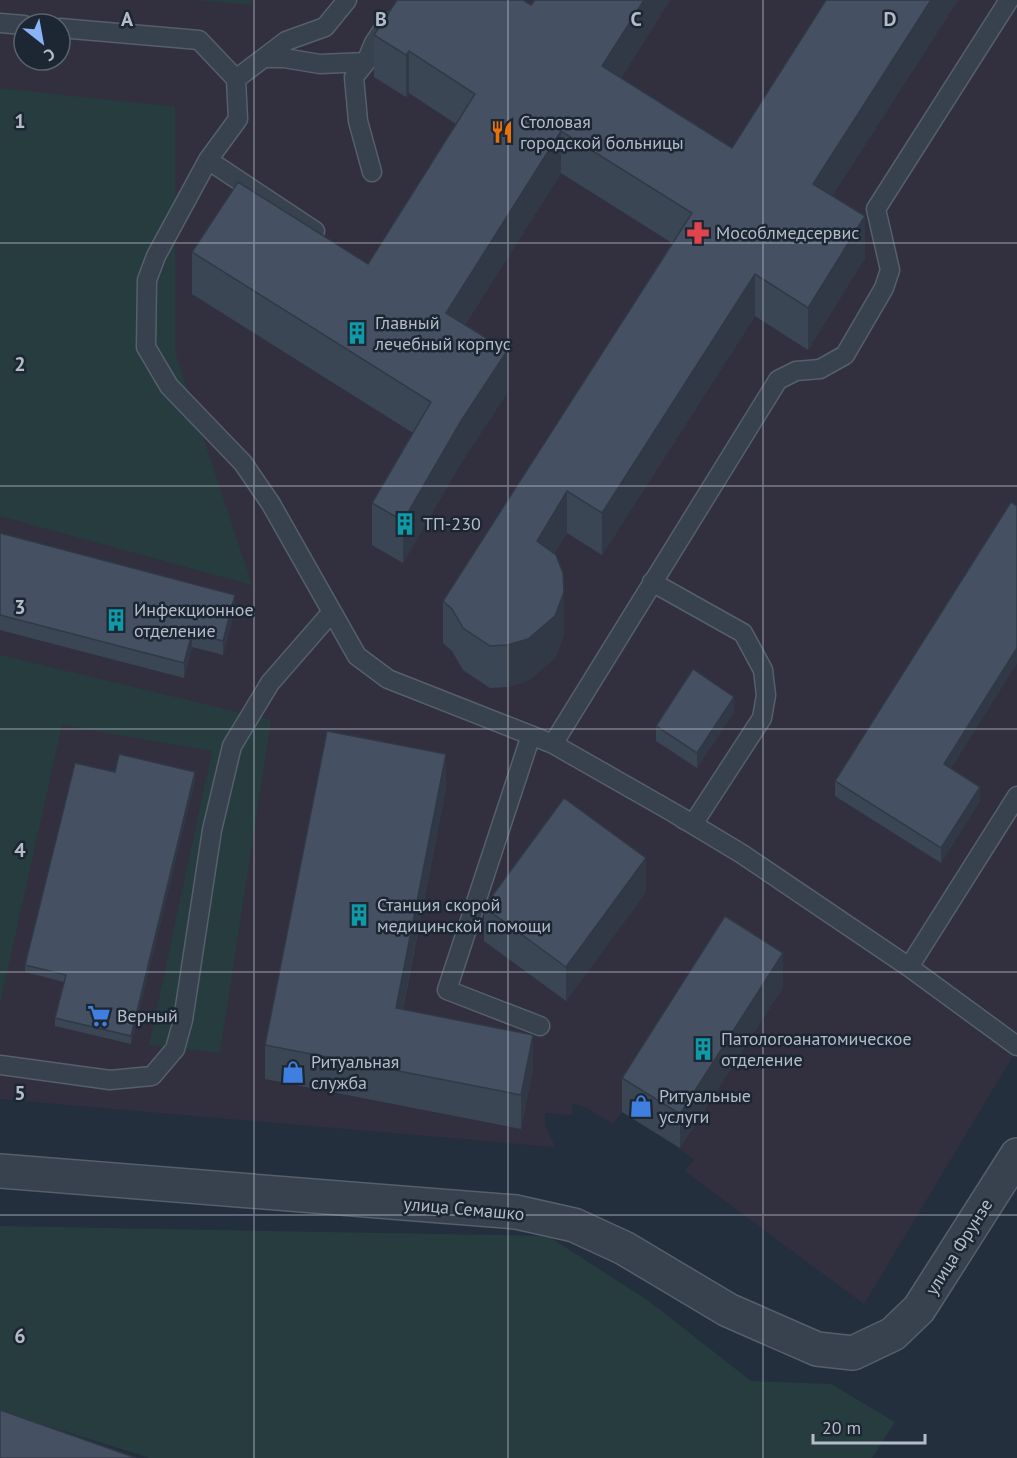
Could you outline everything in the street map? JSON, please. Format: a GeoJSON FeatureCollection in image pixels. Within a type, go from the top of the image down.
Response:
{"type":"FeatureCollection","features":[{"type":"Feature","properties":{"kind":"street","name":"улица Фрунзе"},"geometry":{"type":"LineString","coordinates":[[893,1334],[919,1310],[1017,1155]]}},
{"type":"Feature","properties":{"kind":"street","name":"улица Семашко"},"geometry":{"type":"LineString","coordinates":[[0,1171],[516,1212],[584,1229],[624,1248],[728,1310],[817,1349],[853,1353],[893,1334]]}},
{"type":"Feature","properties":{"kind":"lane"},"geometry":{"type":"LineString","coordinates":[[236,79],[286,41],[325,27],[347,0]]}},
{"type":"Feature","properties":{"kind":"lane"},"geometry":{"type":"LineString","coordinates":[[554,744],[778,380],[796,371],[820,369],[845,355],[884,288],[890,270],[876,209],[1009,0]]}},
{"type":"Feature","properties":{"kind":"lane"},"geometry":{"type":"LineString","coordinates":[[372,172],[358,121],[354,77],[366,62],[374,43],[391,18]]}},
{"type":"Feature","properties":{"kind":"lane"},"geometry":{"type":"LineString","coordinates":[[72,29],[199,40],[236,79],[238,119],[208,160],[156,256],[147,280],[146,347],[169,386],[243,463],[271,504],[357,656],[388,679],[554,744],[693,824],[762,718],[766,696],[763,670],[743,633],[652,582]]}},
{"type":"Feature","properties":{"kind":"lane"},"geometry":{"type":"LineString","coordinates":[[264,58],[284,58],[320,64],[366,62]]}},
{"type":"Feature","properties":{"kind":"lane"},"geometry":{"type":"LineString","coordinates":[[208,160],[330,241]]}},
{"type":"Feature","properties":{"kind":"lane"},"geometry":{"type":"LineString","coordinates":[[0,1065],[110,1080],[152,1076],[175,1049],[183,1020],[212,830],[232,746],[270,683],[332,613]]}},
{"type":"Feature","properties":{"kind":"lane"},"geometry":{"type":"LineString","coordinates":[[531,735],[447,990],[540,1026]]}},
{"type":"Feature","properties":{"kind":"lane"},"geometry":{"type":"LineString","coordinates":[[909,967],[1017,796]]}},
{"type":"Feature","properties":{"kind":"lane"},"geometry":{"type":"LineString","coordinates":[[674,813],[742,854],[909,967],[1017,1046]]}},
{"type":"Feature","properties":{"kind":"shaded area"},"geometry":{"type":"Polygon","coordinates":[[[0,0],[1017,0],[1017,1049],[864,1304],[685,1171],[694,1160],[622,1112],[613,1124],[587,1108],[572,1103],[572,1115],[545,1113],[545,1124],[555,1147],[0,1099],[0,0]]]}},
{"type":"Feature","properties":{"kind":"green space"},"geometry":{"type":"Polygon","coordinates":[[[194,0],[252,0],[252,5],[194,0]]]}},
{"type":"Feature","properties":{"kind":"green space"},"geometry":{"type":"Polygon","coordinates":[[[0,88],[175,107],[175,352],[252,585],[0,516],[0,88]]]}},
{"type":"Feature","properties":{"kind":"green space"},"geometry":{"type":"Polygon","coordinates":[[[0,655],[271,720],[220,1053],[149,1045],[212,751],[62,725],[0,1004],[0,655]]]}},
{"type":"Feature","properties":{"kind":"green space"},"geometry":{"type":"Polygon","coordinates":[[[0,1226],[548,1236],[650,1302],[751,1381],[831,1384],[895,1422],[872,1458],[150,1458],[0,1411],[0,1226]]]}},
{"type":"Feature","properties":{"kind":"building","name":"Главный лечебный корпус"},"geometry":{"type":"Polygon","coordinates":[[[397,0],[523,0],[531,5],[535,0],[644,0],[602,66],[732,148],[826,0],[931,0],[813,184],[865,216],[808,308],[755,274],[602,513],[567,491],[537,541],[556,555],[563,573],[564,592],[555,616],[528,639],[507,645],[490,646],[463,628],[452,609],[443,601],[692,213],[561,131],[446,313],[507,351],[461,421],[403,521],[372,503],[431,402],[192,252],[238,182],[368,264],[475,94],[409,51],[406,55],[374,35],[397,0]]]}},
{"type":"Feature","properties":{"kind":"building"},"geometry":{"type":"Polygon","coordinates":[[[1011,502],[1017,506],[1017,648],[944,764],[980,787],[941,848],[835,781],[1011,502]]]}},
{"type":"Feature","properties":{"kind":"building","name":"Инфекционное отделение"},"geometry":{"type":"Polygon","coordinates":[[[0,533],[235,595],[223,641],[192,633],[184,663],[0,615],[0,533]]]}},
{"type":"Feature","properties":{"kind":"building"},"geometry":{"type":"Polygon","coordinates":[[[693,669],[734,697],[697,753],[656,726],[693,669]]]}},
{"type":"Feature","properties":{"kind":"building","name":"Станция скорой медицинской помощи"},"geometry":{"type":"Polygon","coordinates":[[[327,731],[446,754],[396,1008],[533,1035],[521,1095],[265,1045],[327,731]]]}},
{"type":"Feature","properties":{"kind":"building"},"geometry":{"type":"Polygon","coordinates":[[[119,754],[195,772],[131,1036],[55,1018],[66,975],[25,965],[75,763],[115,772],[119,754]]]}},
{"type":"Feature","properties":{"kind":"building"},"geometry":{"type":"Polygon","coordinates":[[[564,798],[646,858],[566,967],[484,907],[564,798]]]}},
{"type":"Feature","properties":{"kind":"building","name":"Патологоанатомическое отделение"},"geometry":{"type":"Polygon","coordinates":[[[725,916],[783,953],[680,1114],[622,1078],[725,916]]]}},
{"type":"Feature","properties":{"kind":"building"},"geometry":{"type":"Polygon","coordinates":[[[0,1410],[136,1458],[0,1458],[0,1410]]]}},
{"type":"Feature","properties":{"kind":"place","name":"Столовая городской больницы"},"geometry":{"type":"Point","coordinates":[502,132]}},
{"type":"Feature","properties":{"kind":"place","name":"Мособлмедсервис"},"geometry":{"type":"Point","coordinates":[698,233]}},
{"type":"Feature","properties":{"kind":"place","name":"Главный лечебный корпус"},"geometry":{"type":"Point","coordinates":[357,333]}},
{"type":"Feature","properties":{"kind":"place","name":"ТП-230"},"geometry":{"type":"Point","coordinates":[405,524]}},
{"type":"Feature","properties":{"kind":"place","name":"Инфекционное отделение"},"geometry":{"type":"Point","coordinates":[116,620]}},
{"type":"Feature","properties":{"kind":"place","name":"Станция скорой медицинской помощи"},"geometry":{"type":"Point","coordinates":[359,915]}},
{"type":"Feature","properties":{"kind":"place","name":"Верный"},"geometry":{"type":"Point","coordinates":[99,1016]}},
{"type":"Feature","properties":{"kind":"place","name":"Патологоанатомическое отделение"},"geometry":{"type":"Point","coordinates":[703,1049]}},
{"type":"Feature","properties":{"kind":"place","name":"Ритуальная служба"},"geometry":{"type":"Point","coordinates":[293,1072]}},
{"type":"Feature","properties":{"kind":"place","name":"Ритуальные услуги"},"geometry":{"type":"Point","coordinates":[641,1106]}}]}
